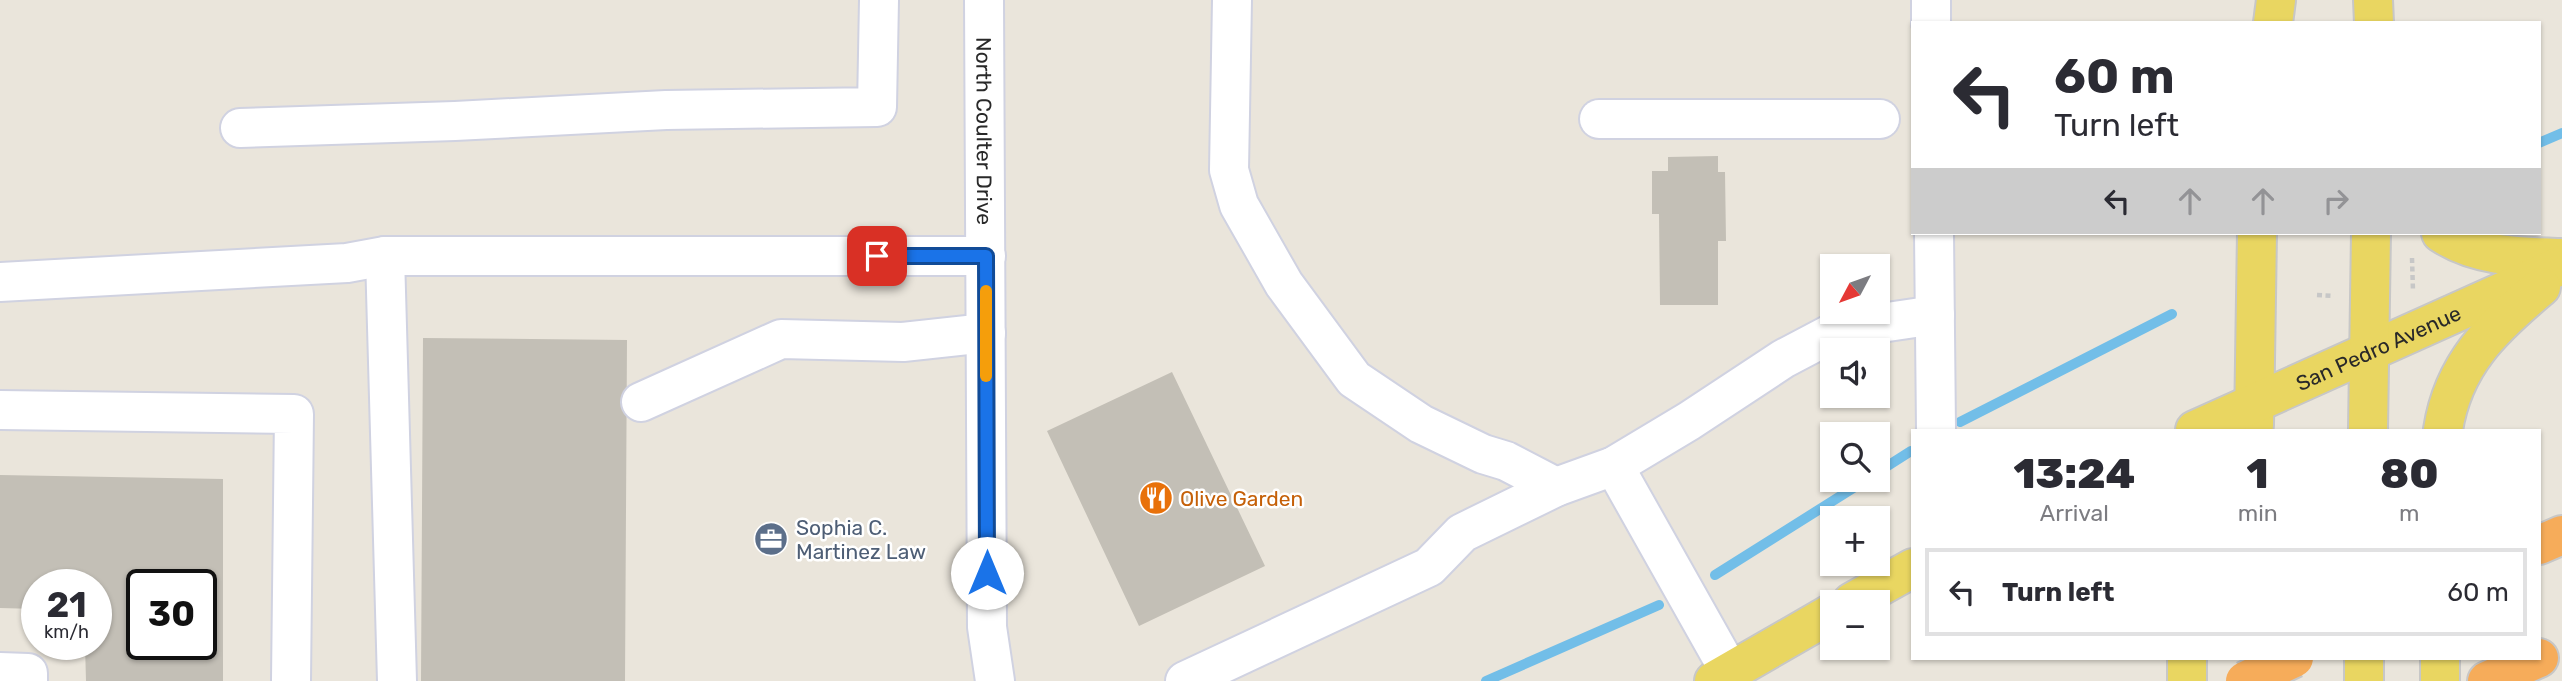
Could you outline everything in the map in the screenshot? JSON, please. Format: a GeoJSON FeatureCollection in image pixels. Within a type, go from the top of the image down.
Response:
{"type":"FeatureCollection","features":[{"type":"Feature","properties":{"kind":"highway"},"geometry":{"type":"LineString","coordinates":[[2541,544],[2562,535]]}},
{"type":"Feature","properties":{"kind":"highway"},"geometry":{"type":"LineString","coordinates":[[2541,657],[2562,648]]}},
{"type":"Feature","properties":{"kind":"highway"},"geometry":{"type":"LineString","coordinates":[[2245,681],[2290,660]]}},
{"type":"Feature","properties":{"kind":"highway"},"geometry":{"type":"LineString","coordinates":[[2487,681],[2535,660]]}},
{"type":"Feature","properties":{"kind":"main road"},"geometry":{"type":"LineString","coordinates":[[2273,21],[2276,0]]}},
{"type":"Feature","properties":{"kind":"main road"},"geometry":{"type":"LineString","coordinates":[[2373,0],[2374,21]]}},
{"type":"Feature","properties":{"kind":"main road"},"geometry":{"type":"LineString","coordinates":[[2254,417],[2257,235]]}},
{"type":"Feature","properties":{"kind":"main road"},"geometry":{"type":"LineString","coordinates":[[2368,429],[2371,235]]}},
{"type":"Feature","properties":{"kind":"main road"},"geometry":{"type":"LineString","coordinates":[[2426,244],[2458,243],[2488,253],[2562,258]]}},
{"type":"Feature","properties":{"kind":"main road","name":"San Pedro Avenue"},"geometry":{"type":"LineString","coordinates":[[2200,429],[2254,417],[2369,352],[2562,265]]}},
{"type":"Feature","properties":{"kind":"main road"},"geometry":{"type":"LineString","coordinates":[[2443,429],[2452,393],[2469,358],[2514,310],[2562,270]]}},
{"type":"Feature","properties":{"kind":"main road"},"geometry":{"type":"LineString","coordinates":[[1874,590],[1911,569]]}},
{"type":"Feature","properties":{"kind":"main road"},"geometry":{"type":"LineString","coordinates":[[1722,676],[1820,620]]}},
{"type":"Feature","properties":{"kind":"main road"},"geometry":{"type":"LineString","coordinates":[[2187,681],[2188,660]]}},
{"type":"Feature","properties":{"kind":"main road"},"geometry":{"type":"LineString","coordinates":[[2250,681],[2251,660]]}},
{"type":"Feature","properties":{"kind":"main road"},"geometry":{"type":"LineString","coordinates":[[2364,660],[2364,681]]}},
{"type":"Feature","properties":{"kind":"main road"},"geometry":{"type":"LineString","coordinates":[[2440,660],[2440,681]]}},
{"type":"Feature","properties":{"kind":"street"},"geometry":{"type":"LineString","coordinates":[[240,128],[468,121],[666,110],[877,107],[878,0]]}},
{"type":"Feature","properties":{"kind":"street","name":"North Coulter Drive"},"geometry":{"type":"LineString","coordinates":[[984,0],[987,627],[995,681]]}},
{"type":"Feature","properties":{"kind":"street"},"geometry":{"type":"LineString","coordinates":[[1233,0],[1229,170],[1239,205],[1284,284],[1353,379],[1421,424],[1483,454],[1506,461],[1556,487]]}},
{"type":"Feature","properties":{"kind":"street"},"geometry":{"type":"LineString","coordinates":[[1931,0],[1931,21]]}},
{"type":"Feature","properties":{"kind":"street"},"geometry":{"type":"LineString","coordinates":[[1599,119],[1880,119]]}},
{"type":"Feature","properties":{"kind":"street"},"geometry":{"type":"LineString","coordinates":[[1934,235],[1936,429]]}},
{"type":"Feature","properties":{"kind":"street"},"geometry":{"type":"LineString","coordinates":[[385,256],[397,681]]}},
{"type":"Feature","properties":{"kind":"street"},"geometry":{"type":"LineString","coordinates":[[0,282],[347,263],[385,256],[986,256]]}},
{"type":"Feature","properties":{"kind":"street"},"geometry":{"type":"LineString","coordinates":[[1185,681],[1429,568],[1462,533],[1556,487],[1614,466],[1783,359],[1840,329],[1935,315]]}},
{"type":"Feature","properties":{"kind":"street"},"geometry":{"type":"LineString","coordinates":[[641,401],[782,339],[903,342],[986,333]]}},
{"type":"Feature","properties":{"kind":"street"},"geometry":{"type":"LineString","coordinates":[[0,410],[294,414],[291,681]]}},
{"type":"Feature","properties":{"kind":"street"},"geometry":{"type":"LineString","coordinates":[[1614,466],[1722,676]]}},
{"type":"Feature","properties":{"kind":"street"},"geometry":{"type":"LineString","coordinates":[[0,672],[27,673],[27,681]]}},
{"type":"Feature","properties":{"kind":"path"},"geometry":{"type":"LineString","coordinates":[[2404,295],[2413,294],[2426,244]]}},
{"type":"Feature","properties":{"kind":"path"},"geometry":{"type":"LineString","coordinates":[[2317,295],[2338,296]]}},
{"type":"Feature","properties":{"kind":"building"},"geometry":{"type":"Polygon","coordinates":[[[1718,156],[1718,172],[1725,172],[1726,241],[1718,241],[1718,305],[1660,305],[1659,214],[1652,214],[1652,171],[1668,171],[1668,157],[1718,156]]]}},
{"type":"Feature","properties":{"kind":"building"},"geometry":{"type":"Polygon","coordinates":[[[423,338],[627,340],[625,681],[421,681],[423,338]]]}},
{"type":"Feature","properties":{"kind":"building","name":"Olive Garden"},"geometry":{"type":"Polygon","coordinates":[[[1172,372],[1265,566],[1139,626],[1047,431],[1172,372]]]}},
{"type":"Feature","properties":{"kind":"building"},"geometry":{"type":"Polygon","coordinates":[[[0,475],[223,479],[223,681],[86,681],[85,660],[112,660],[112,569],[21,569],[21,609],[0,608],[0,475]]]}},
{"type":"Feature","properties":{"kind":"waterway"},"geometry":{"type":"LineString","coordinates":[[2541,142],[2562,133]]}},
{"type":"Feature","properties":{"kind":"waterway"},"geometry":{"type":"LineString","coordinates":[[1960,422],[2172,314]]}},
{"type":"Feature","properties":{"kind":"waterway"},"geometry":{"type":"LineString","coordinates":[[1890,464],[1911,451]]}},
{"type":"Feature","properties":{"kind":"waterway"},"geometry":{"type":"LineString","coordinates":[[1715,575],[1847,492]]}},
{"type":"Feature","properties":{"kind":"waterway"},"geometry":{"type":"LineString","coordinates":[[1486,681],[1659,605]]}},
{"type":"Feature","properties":{"kind":"slow traffic"},"geometry":{"type":"LineString","coordinates":[[986,291],[986,376]]}},
{"type":"Feature","properties":{"kind":"place","name":"Olive Garden"},"geometry":{"type":"Point","coordinates":[1156,498]}},
{"type":"Feature","properties":{"kind":"place","name":"Sophia C. Martinez Law"},"geometry":{"type":"Point","coordinates":[771,539]}},
{"type":"Feature","properties":{"kind":"route"},"geometry":{"type":"LineString","coordinates":[[877,256],[986,256],[987,573]]}}]}
